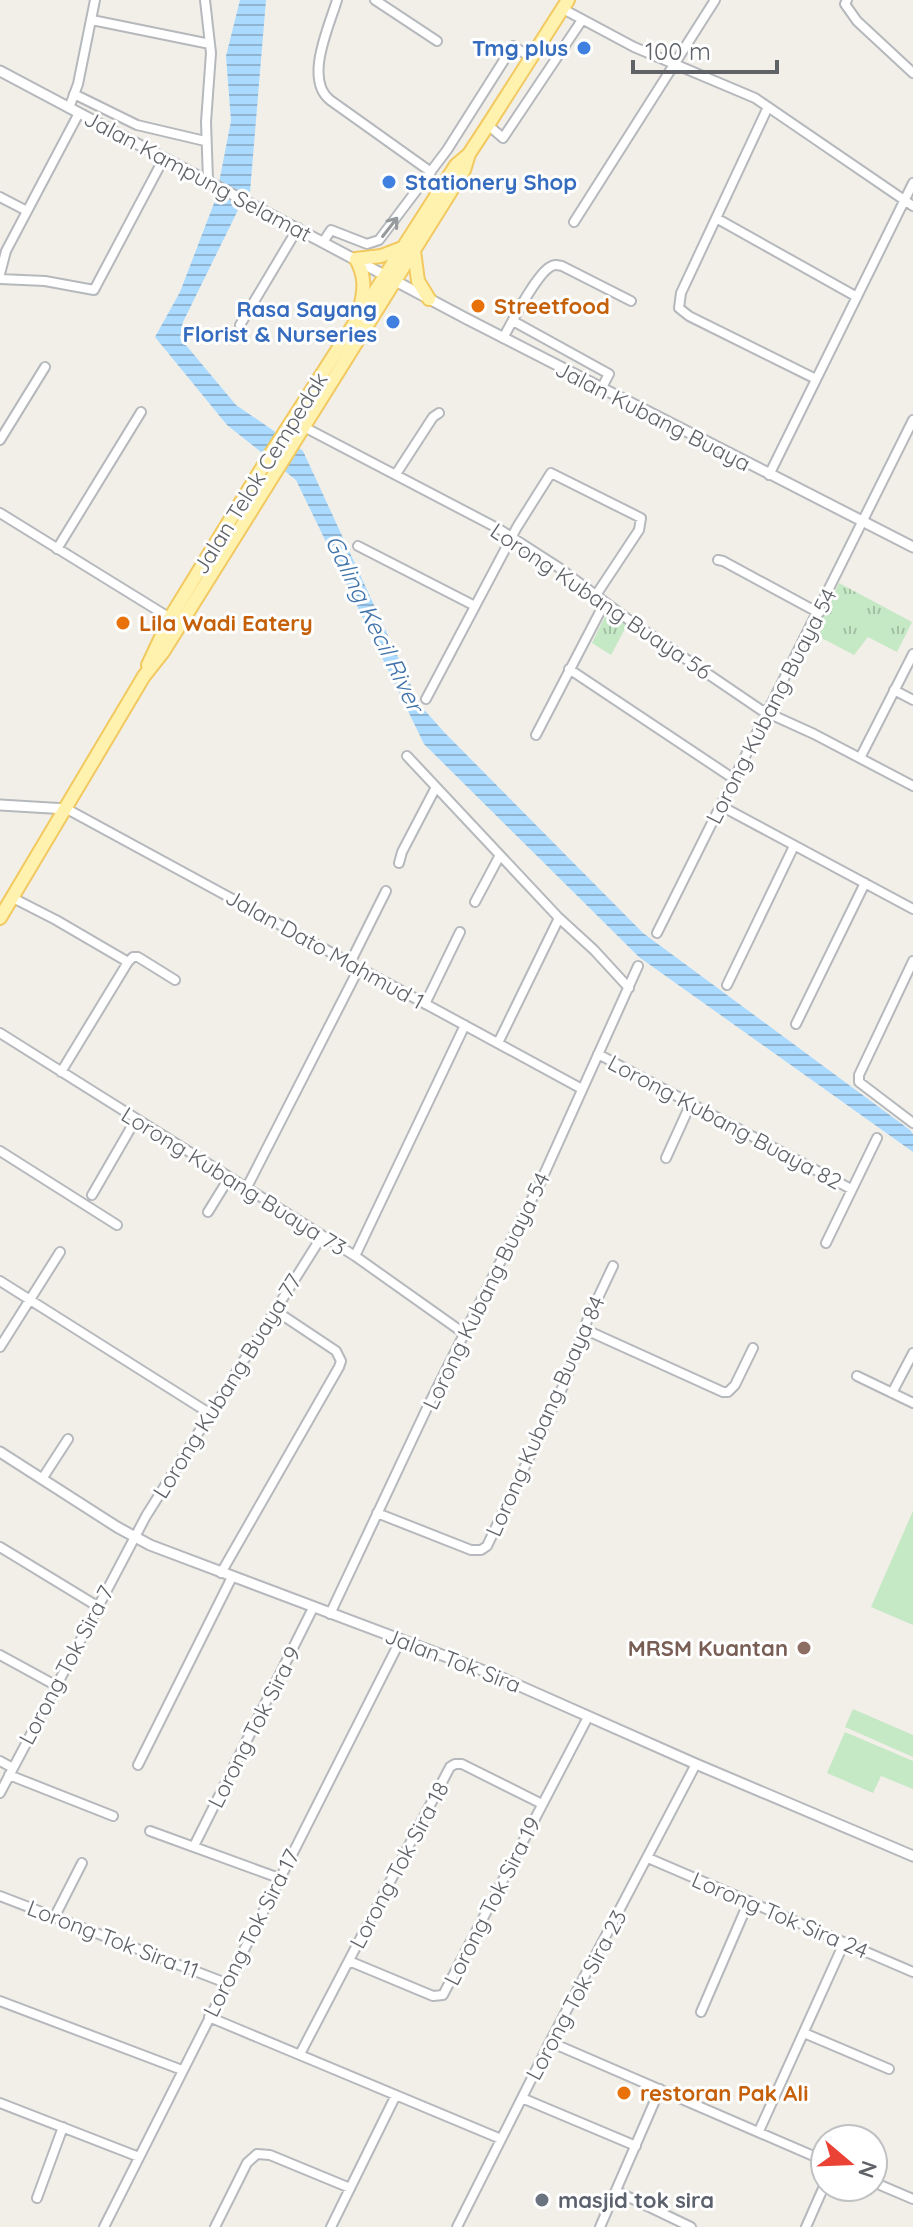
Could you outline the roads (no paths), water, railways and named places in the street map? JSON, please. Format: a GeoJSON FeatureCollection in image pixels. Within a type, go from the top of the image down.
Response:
{"type":"FeatureCollection","features":[{"type":"Feature","properties":{"kind":"main road"},"geometry":{"type":"LineString","coordinates":[[390,277],[464,170],[469,154],[566,4]]}},
{"type":"Feature","properties":{"kind":"main road"},"geometry":{"type":"LineString","coordinates":[[357,318],[364,283],[362,268],[356,259],[408,249]]}},
{"type":"Feature","properties":{"kind":"main road"},"geometry":{"type":"LineString","coordinates":[[408,249],[418,281],[429,299]]}},
{"type":"Feature","properties":{"kind":"main road","name":"Jalan Telok Cempedak"},"geometry":{"type":"LineString","coordinates":[[144,676],[154,646],[170,618],[289,437],[357,318],[390,277]]}},
{"type":"Feature","properties":{"kind":"main road","name":"Jalan Telok Cempedak"},"geometry":{"type":"LineString","coordinates":[[289,437],[304,427],[390,277]]}},
{"type":"Feature","properties":{"kind":"main road","name":"Jalan Telok Cempedak"},"geometry":{"type":"LineString","coordinates":[[0,918],[144,676],[163,652],[270,466]]}},
{"type":"Feature","properties":{"kind":"street"},"geometry":{"type":"LineString","coordinates":[[95,0],[74,94],[74,110],[6,251],[0,277],[94,290],[164,158]]}},
{"type":"Feature","properties":{"kind":"street"},"geometry":{"type":"LineString","coordinates":[[205,0],[210,44],[205,141],[213,182]]}},
{"type":"Feature","properties":{"kind":"street"},"geometry":{"type":"LineString","coordinates":[[337,0],[317,69],[320,88],[330,100],[431,172]]}},
{"type":"Feature","properties":{"kind":"street"},"geometry":{"type":"LineString","coordinates":[[375,0],[437,41]]}},
{"type":"Feature","properties":{"kind":"street"},"geometry":{"type":"LineString","coordinates":[[574,222],[715,0]]}},
{"type":"Feature","properties":{"kind":"street"},"geometry":{"type":"LineString","coordinates":[[843,1],[857,21],[913,73]]}},
{"type":"Feature","properties":{"kind":"street"},"geometry":{"type":"LineString","coordinates":[[566,4],[582,20],[755,98],[913,206]]}},
{"type":"Feature","properties":{"kind":"street"},"geometry":{"type":"LineString","coordinates":[[92,20],[210,44]]}},
{"type":"Feature","properties":{"kind":"street"},"geometry":{"type":"LineString","coordinates":[[488,125],[503,138],[582,20]]}},
{"type":"Feature","properties":{"kind":"street"},"geometry":{"type":"LineString","coordinates":[[323,242],[331,230],[367,244],[379,240],[431,172],[513,46],[532,58]]}},
{"type":"Feature","properties":{"kind":"street","name":"Jalan Kampung Selamat"},"geometry":{"type":"LineString","coordinates":[[0,71],[390,277]]}},
{"type":"Feature","properties":{"kind":"street"},"geometry":{"type":"LineString","coordinates":[[74,94],[137,125],[205,141]]}},
{"type":"Feature","properties":{"kind":"street"},"geometry":{"type":"LineString","coordinates":[[768,107],[681,293],[679,308],[689,316],[816,379]]}},
{"type":"Feature","properties":{"kind":"street"},"geometry":{"type":"LineString","coordinates":[[769,475],[913,183]]}},
{"type":"Feature","properties":{"kind":"street"},"geometry":{"type":"LineString","coordinates":[[0,197],[27,211]]}},
{"type":"Feature","properties":{"kind":"street"},"geometry":{"type":"LineString","coordinates":[[716,218],[857,297]]}},
{"type":"Feature","properties":{"kind":"street"},"geometry":{"type":"LineString","coordinates":[[240,325],[298,228]]}},
{"type":"Feature","properties":{"kind":"street"},"geometry":{"type":"LineString","coordinates":[[503,338],[531,289],[547,268],[554,265],[562,266],[631,301]]}},
{"type":"Feature","properties":{"kind":"street","name":"Jalan Kubang Buaya"},"geometry":{"type":"LineString","coordinates":[[390,277],[601,389],[913,547]]}},
{"type":"Feature","properties":{"kind":"street"},"geometry":{"type":"LineString","coordinates":[[513,321],[609,374],[601,389]]}},
{"type":"Feature","properties":{"kind":"street"},"geometry":{"type":"LineString","coordinates":[[0,440],[45,367]]}},
{"type":"Feature","properties":{"kind":"street"},"geometry":{"type":"LineString","coordinates":[[57,549],[141,412]]}},
{"type":"Feature","properties":{"kind":"street"},"geometry":{"type":"LineString","coordinates":[[396,474],[433,417],[439,413]]}},
{"type":"Feature","properties":{"kind":"street","name":"Lorong Kubang Buaya 54"},"geometry":{"type":"LineString","coordinates":[[657,933],[913,420]]}},
{"type":"Feature","properties":{"kind":"street","name":"Lorong Kubang Buaya 56"},"geometry":{"type":"LineString","coordinates":[[304,427],[511,537],[768,713],[913,786]]}},
{"type":"Feature","properties":{"kind":"street"},"geometry":{"type":"LineString","coordinates":[[426,699],[511,537],[551,473],[641,518],[639,530],[596,595]]}},
{"type":"Feature","properties":{"kind":"street"},"geometry":{"type":"LineString","coordinates":[[0,513],[170,618]]}},
{"type":"Feature","properties":{"kind":"street"},"geometry":{"type":"LineString","coordinates":[[358,546],[475,606]]}},
{"type":"Feature","properties":{"kind":"street"},"geometry":{"type":"LineString","coordinates":[[718,560],[819,613]]}},
{"type":"Feature","properties":{"kind":"street"},"geometry":{"type":"LineString","coordinates":[[536,735],[605,602]]}},
{"type":"Feature","properties":{"kind":"street"},"geometry":{"type":"LineString","coordinates":[[860,758],[913,654]]}},
{"type":"Feature","properties":{"kind":"street"},"geometry":{"type":"LineString","coordinates":[[569,669],[734,779]]}},
{"type":"Feature","properties":{"kind":"street"},"geometry":{"type":"LineString","coordinates":[[894,690],[913,700]]}},
{"type":"Feature","properties":{"kind":"street"},"geometry":{"type":"LineString","coordinates":[[407,756],[629,988]]}},
{"type":"Feature","properties":{"kind":"street"},"geometry":{"type":"LineString","coordinates":[[399,863],[436,787]]}},
{"type":"Feature","properties":{"kind":"street"},"geometry":{"type":"LineString","coordinates":[[0,805],[67,809]]}},
{"type":"Feature","properties":{"kind":"street"},"geometry":{"type":"LineString","coordinates":[[721,806],[913,909]]}},
{"type":"Feature","properties":{"kind":"street","name":"Jalan Dato Mahmud 1"},"geometry":{"type":"LineString","coordinates":[[67,809],[582,1089]]}},
{"type":"Feature","properties":{"kind":"street"},"geometry":{"type":"LineString","coordinates":[[727,985],[794,846]]}},
{"type":"Feature","properties":{"kind":"street"},"geometry":{"type":"LineString","coordinates":[[475,902],[500,855]]}},
{"type":"Feature","properties":{"kind":"street"},"geometry":{"type":"LineString","coordinates":[[796,1024],[865,883]]}},
{"type":"Feature","properties":{"kind":"street"},"geometry":{"type":"LineString","coordinates":[[350,963],[386,891]]}},
{"type":"Feature","properties":{"kind":"street"},"geometry":{"type":"LineString","coordinates":[[13,898],[128,962]]}},
{"type":"Feature","properties":{"kind":"street"},"geometry":{"type":"LineString","coordinates":[[498,1043],[559,918]]}},
{"type":"Feature","properties":{"kind":"street"},"geometry":{"type":"LineString","coordinates":[[425,1004],[460,932]]}},
{"type":"Feature","properties":{"kind":"street"},"geometry":{"type":"LineString","coordinates":[[61,1072],[133,957],[138,957],[175,980]]}},
{"type":"Feature","properties":{"kind":"street"},"geometry":{"type":"LineString","coordinates":[[913,961],[859,1075],[859,1082],[865,1089],[913,1123]]}},
{"type":"Feature","properties":{"kind":"street","name":"Lorong Kubang Buaya 54"},"geometry":{"type":"LineString","coordinates":[[330,1614],[541,1181],[638,966]]}},
{"type":"Feature","properties":{"kind":"street"},"geometry":{"type":"LineString","coordinates":[[246,1189],[359,968]]}},
{"type":"Feature","properties":{"kind":"street"},"geometry":{"type":"LineString","coordinates":[[355,1256],[465,1025]]}},
{"type":"Feature","properties":{"kind":"street","name":"Lorong Kubang Buaya 73"},"geometry":{"type":"LineString","coordinates":[[0,1033],[355,1256],[465,1334]]}},
{"type":"Feature","properties":{"kind":"street","name":"Lorong Kubang Buaya 82"},"geometry":{"type":"LineString","coordinates":[[598,1054],[851,1189]]}},
{"type":"Feature","properties":{"kind":"street"},"geometry":{"type":"LineString","coordinates":[[666,1158],[691,1103]]}},
{"type":"Feature","properties":{"kind":"street"},"geometry":{"type":"LineString","coordinates":[[92,1195],[136,1119]]}},
{"type":"Feature","properties":{"kind":"street"},"geometry":{"type":"LineString","coordinates":[[826,1243],[877,1138]]}},
{"type":"Feature","properties":{"kind":"street"},"geometry":{"type":"LineString","coordinates":[[0,1151],[117,1225]]}},
{"type":"Feature","properties":{"kind":"street"},"geometry":{"type":"LineString","coordinates":[[208,1212],[229,1178]]}},
{"type":"Feature","properties":{"kind":"street","name":"Lorong Kubang Buaya 77"},"geometry":{"type":"LineString","coordinates":[[134,1537],[322,1236]]}},
{"type":"Feature","properties":{"kind":"street"},"geometry":{"type":"LineString","coordinates":[[0,1347],[60,1252]]}},
{"type":"Feature","properties":{"kind":"street","name":"Lorong Kubang Buaya 84"},"geometry":{"type":"LineString","coordinates":[[377,1513],[471,1550],[481,1550],[487,1546],[565,1382],[584,1329],[613,1266]]}},
{"type":"Feature","properties":{"kind":"street"},"geometry":{"type":"LineString","coordinates":[[0,1281],[209,1413]]}},
{"type":"Feature","properties":{"kind":"street"},"geometry":{"type":"LineString","coordinates":[[221,1573],[341,1361],[336,1351],[276,1311]]}},
{"type":"Feature","properties":{"kind":"street"},"geometry":{"type":"LineString","coordinates":[[584,1329],[723,1392],[728,1392],[735,1385],[753,1348]]}},
{"type":"Feature","properties":{"kind":"street"},"geometry":{"type":"LineString","coordinates":[[892,1393],[913,1353]]}},
{"type":"Feature","properties":{"kind":"street"},"geometry":{"type":"LineString","coordinates":[[857,1376],[913,1403]]}},
{"type":"Feature","properties":{"kind":"street"},"geometry":{"type":"LineString","coordinates":[[42,1479],[68,1439]]}},
{"type":"Feature","properties":{"kind":"street","name":"Jalan Tok Sira"},"geometry":{"type":"LineString","coordinates":[[0,1452],[134,1537],[221,1573],[495,1675],[913,1856]]}},
{"type":"Feature","properties":{"kind":"street","name":"Lorong Tok Sira 7"},"geometry":{"type":"LineString","coordinates":[[0,1793],[134,1537]]}},
{"type":"Feature","properties":{"kind":"street"},"geometry":{"type":"LineString","coordinates":[[0,1547],[97,1606]]}},
{"type":"Feature","properties":{"kind":"street"},"geometry":{"type":"LineString","coordinates":[[138,1765],[232,1577]]}},
{"type":"Feature","properties":{"kind":"street","name":"Lorong Tok Sira 9"},"geometry":{"type":"LineString","coordinates":[[194,1846],[313,1608]]}},
{"type":"Feature","properties":{"kind":"street","name":"Lorong Tok Sira 17"},"geometry":{"type":"LineString","coordinates":[[104,2227],[401,1639]]}},
{"type":"Feature","properties":{"kind":"street"},"geometry":{"type":"LineString","coordinates":[[0,1655],[55,1685]]}},
{"type":"Feature","properties":{"kind":"street","name":"Lorong Tok Sira 19"},"geometry":{"type":"LineString","coordinates":[[349,1961],[433,1996],[443,1995],[588,1717]]}},
{"type":"Feature","properties":{"kind":"street"},"geometry":{"type":"LineString","coordinates":[[0,1761],[11,1771],[113,1816]]}},
{"type":"Feature","properties":{"kind":"street","name":"Lorong Tok Sira 18"},"geometry":{"type":"LineString","coordinates":[[300,2054],[450,1767],[462,1764],[542,1804]]}},
{"type":"Feature","properties":{"kind":"street","name":"Lorong Tok Sira 23"},"geometry":{"type":"LineString","coordinates":[[457,2227],[696,1764]]}},
{"type":"Feature","properties":{"kind":"street"},"geometry":{"type":"LineString","coordinates":[[150,1831],[279,1878]]}},
{"type":"Feature","properties":{"kind":"street","name":"Lorong Tok Sira 24"},"geometry":{"type":"LineString","coordinates":[[648,1858],[913,1972]]}},
{"type":"Feature","properties":{"kind":"street"},"geometry":{"type":"LineString","coordinates":[[54,1918],[82,1863]]}},
{"type":"Feature","properties":{"kind":"street","name":"Lorong Tok Sira 11"},"geometry":{"type":"LineString","coordinates":[[0,1896],[226,1983]]}},
{"type":"Feature","properties":{"kind":"street"},"geometry":{"type":"LineString","coordinates":[[701,2012],[749,1901]]}},
{"type":"Feature","properties":{"kind":"street"},"geometry":{"type":"LineString","coordinates":[[759,2131],[844,1943]]}},
{"type":"Feature","properties":{"kind":"street"},"geometry":{"type":"LineString","coordinates":[[0,2001],[182,2070]]}},
{"type":"Feature","properties":{"kind":"street"},"geometry":{"type":"LineString","coordinates":[[209,2017],[501,2139]]}},
{"type":"Feature","properties":{"kind":"street"},"geometry":{"type":"LineString","coordinates":[[804,2033],[889,2069]]}},
{"type":"Feature","properties":{"kind":"street"},"geometry":{"type":"LineString","coordinates":[[550,2042],[809,2154]]}},
{"type":"Feature","properties":{"kind":"street"},"geometry":{"type":"LineString","coordinates":[[600,2227],[660,2089]]}},
{"type":"Feature","properties":{"kind":"street"},"geometry":{"type":"LineString","coordinates":[[331,2227],[396,2095]]}},
{"type":"Feature","properties":{"kind":"street"},"geometry":{"type":"LineString","coordinates":[[522,2098],[636,2146]]}},
{"type":"Feature","properties":{"kind":"street"},"geometry":{"type":"LineString","coordinates":[[0,2104],[139,2157]]}},
{"type":"Feature","properties":{"kind":"street"},"geometry":{"type":"LineString","coordinates":[[37,2198],[63,2127]]}},
{"type":"Feature","properties":{"kind":"street"},"geometry":{"type":"LineString","coordinates":[[215,2227],[247,2163],[257,2154],[270,2155],[350,2188]]}},
{"type":"Feature","properties":{"kind":"street"},"geometry":{"type":"LineString","coordinates":[[889,2189],[913,2199]]}},
{"type":"Feature","properties":{"kind":"street"},"geometry":{"type":"LineString","coordinates":[[616,2191],[691,2227]]}},
{"type":"Feature","properties":{"kind":"street"},"geometry":{"type":"LineString","coordinates":[[806,2227],[817,2203]]}},
{"type":"Feature","properties":{"kind":"water","name":"Galing Kecil River"},"geometry":{"type":"Polygon","coordinates":[[[240,0],[266,0],[250,192],[238,210],[183,322],[180,338],[236,405],[303,451],[420,705],[444,732],[643,933],[910,1130],[913,1134],[913,1152],[639,957],[424,744],[296,480],[227,425],[155,337],[180,292],[216,198],[231,121],[226,56],[240,0]]]}},
{"type":"Feature","properties":{"kind":"place","name":"Tmg plus"},"geometry":{"type":"Point","coordinates":[584,48]}},
{"type":"Feature","properties":{"kind":"place","name":"Stationery Shop"},"geometry":{"type":"Point","coordinates":[389,182]}},
{"type":"Feature","properties":{"kind":"place","name":"Streetfood"},"geometry":{"type":"Point","coordinates":[478,306]}},
{"type":"Feature","properties":{"kind":"place","name":"Rasa Sayang Florist & Nurseries"},"geometry":{"type":"Point","coordinates":[393,322]}},
{"type":"Feature","properties":{"kind":"place","name":"Lila Wadi Eatery"},"geometry":{"type":"Point","coordinates":[123,623]}},
{"type":"Feature","properties":{"kind":"place","name":"MRSM Kuantan"},"geometry":{"type":"Point","coordinates":[804,1648]}},
{"type":"Feature","properties":{"kind":"place","name":"restoran Pak Ali"},"geometry":{"type":"Point","coordinates":[624,2093]}},
{"type":"Feature","properties":{"kind":"place","name":"masjid tok sira"},"geometry":{"type":"Point","coordinates":[542,2200]}}]}
